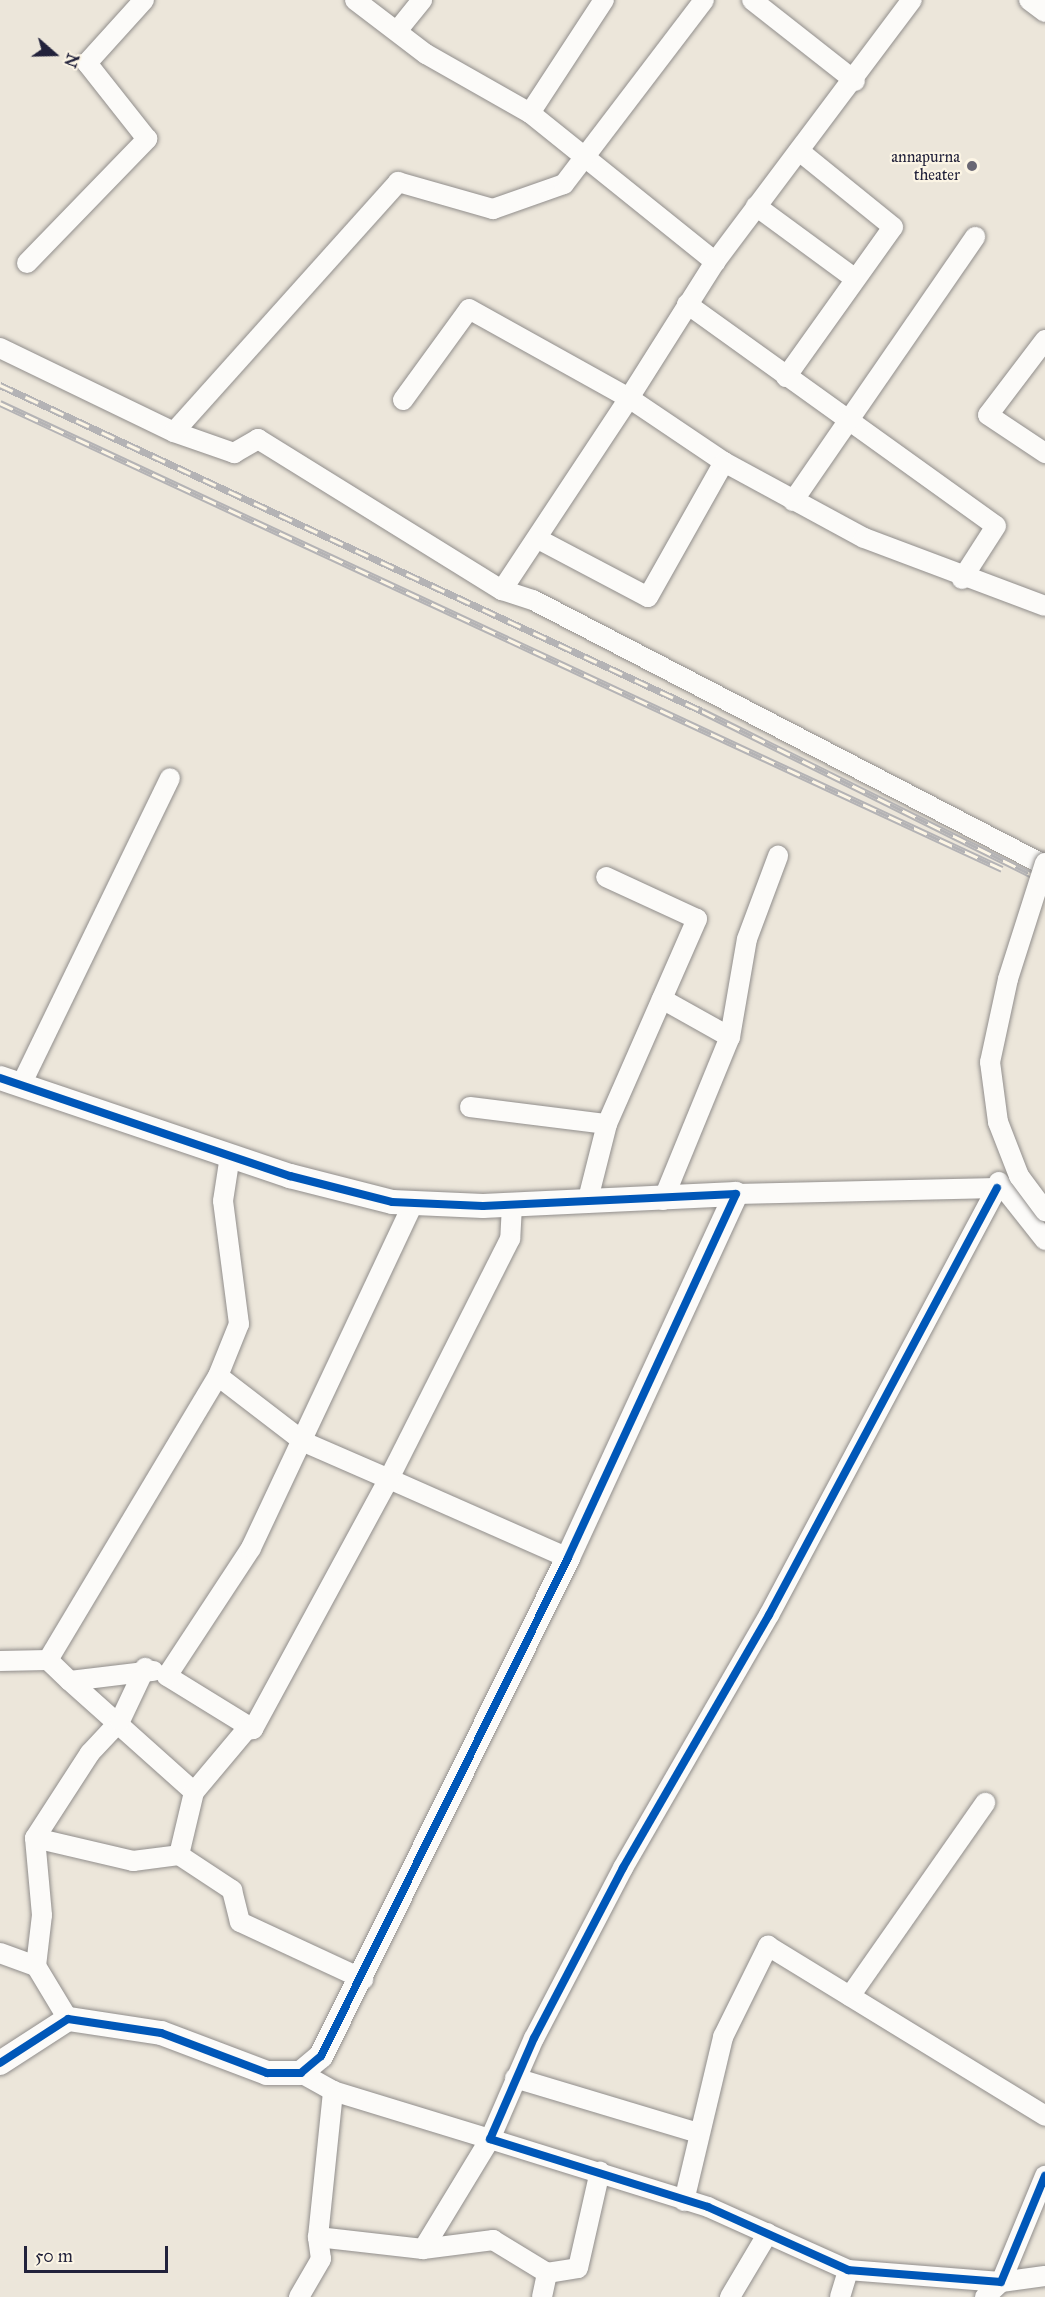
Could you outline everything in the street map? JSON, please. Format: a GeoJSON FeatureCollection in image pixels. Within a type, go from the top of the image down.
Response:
{"type":"FeatureCollection","features":[{"type":"Feature","properties":{"kind":"street"},"geometry":{"type":"LineString","coordinates":[[27,263],[147,139],[87,63],[144,0]]}},
{"type":"Feature","properties":{"kind":"street"},"geometry":{"type":"LineString","coordinates":[[355,0],[426,54],[530,113],[716,262]]}},
{"type":"Feature","properties":{"kind":"street"},"geometry":{"type":"LineString","coordinates":[[397,31],[422,0]]}},
{"type":"Feature","properties":{"kind":"street"},"geometry":{"type":"LineString","coordinates":[[530,113],[604,0]]}},
{"type":"Feature","properties":{"kind":"street"},"geometry":{"type":"LineString","coordinates":[[174,432],[398,182],[493,209],[564,184],[587,159],[704,0]]}},
{"type":"Feature","properties":{"kind":"street"},"geometry":{"type":"LineString","coordinates":[[752,0],[855,81]]}},
{"type":"Feature","properties":{"kind":"street"},"geometry":{"type":"LineString","coordinates":[[502,590],[538,539],[716,262],[756,206],[855,81],[912,0]]}},
{"type":"Feature","properties":{"kind":"street"},"geometry":{"type":"LineString","coordinates":[[1029,0],[1045,12]]}},
{"type":"Feature","properties":{"kind":"street"},"geometry":{"type":"LineString","coordinates":[[786,377],[854,278],[893,227],[799,151]]}},
{"type":"Feature","properties":{"kind":"street"},"geometry":{"type":"LineString","coordinates":[[756,206],[854,278]]}},
{"type":"Feature","properties":{"kind":"street"},"geometry":{"type":"LineString","coordinates":[[792,501],[975,237]]}},
{"type":"Feature","properties":{"kind":"street"},"geometry":{"type":"LineString","coordinates":[[687,304],[846,422],[996,526],[962,579]]}},
{"type":"Feature","properties":{"kind":"street"},"geometry":{"type":"LineString","coordinates":[[403,400],[469,309],[629,398],[724,462],[792,501],[962,579],[1045,606]]}},
{"type":"Feature","properties":{"kind":"street"},"geometry":{"type":"LineString","coordinates":[[1045,340],[987,415],[1045,453]]}},
{"type":"Feature","properties":{"kind":"street"},"geometry":{"type":"LineString","coordinates":[[0,348],[174,432],[234,453],[258,439],[502,590],[532,600],[1045,864],[1008,979],[990,1062],[998,1122],[1019,1176],[1045,1211]]}},
{"type":"Feature","properties":{"kind":"street"},"geometry":{"type":"LineString","coordinates":[[538,539],[648,597],[724,462]]}},
{"type":"Feature","properties":{"kind":"street"},"geometry":{"type":"LineString","coordinates":[[170,778],[10,1081],[290,1176],[413,1203],[512,1205],[663,1200],[736,1194],[997,1188]]}},
{"type":"Feature","properties":{"kind":"street"},"geometry":{"type":"LineString","coordinates":[[663,1200],[730,1037],[747,939],[778,856]]}},
{"type":"Feature","properties":{"kind":"street"},"geometry":{"type":"LineString","coordinates":[[587,1203],[607,1124],[697,920],[606,877]]}},
{"type":"Feature","properties":{"kind":"street"},"geometry":{"type":"LineString","coordinates":[[662,999],[730,1037]]}},
{"type":"Feature","properties":{"kind":"street"},"geometry":{"type":"LineString","coordinates":[[470,1107],[607,1124]]}},
{"type":"Feature","properties":{"kind":"street"},"geometry":{"type":"LineString","coordinates":[[48,1660],[218,1376],[239,1324],[223,1201],[230,1156]]}},
{"type":"Feature","properties":{"kind":"street"},"geometry":{"type":"LineString","coordinates":[[423,2249],[490,2139],[515,2078],[623,1868],[769,1615],[999,1182],[1045,1239]]}},
{"type":"Feature","properties":{"kind":"street"},"geometry":{"type":"LineString","coordinates":[[301,2073],[321,2056],[363,1979],[568,1558],[736,1194]]}},
{"type":"Feature","properties":{"kind":"street"},"geometry":{"type":"LineString","coordinates":[[167,1676],[251,1548],[304,1442],[413,1203]]}},
{"type":"Feature","properties":{"kind":"street"},"geometry":{"type":"LineString","coordinates":[[253,1729],[389,1479],[510,1239],[512,1205]]}},
{"type":"Feature","properties":{"kind":"street"},"geometry":{"type":"LineString","coordinates":[[218,1376],[304,1442],[568,1558]]}},
{"type":"Feature","properties":{"kind":"street"},"geometry":{"type":"LineString","coordinates":[[0,1661],[48,1660],[70,1682],[120,1721],[194,1792]]}},
{"type":"Feature","properties":{"kind":"street"},"geometry":{"type":"LineString","coordinates":[[70,1682],[145,1668],[167,1676],[253,1729]]}},
{"type":"Feature","properties":{"kind":"street"},"geometry":{"type":"LineString","coordinates":[[68,2019],[36,1966],[42,1915],[35,1838],[90,1753],[120,1721],[145,1668]]}},
{"type":"Feature","properties":{"kind":"street"},"geometry":{"type":"LineString","coordinates":[[179,1855],[194,1792],[246,1730],[253,1729]]}},
{"type":"Feature","properties":{"kind":"street"},"geometry":{"type":"LineString","coordinates":[[850,1996],[984,1803]]}},
{"type":"Feature","properties":{"kind":"street"},"geometry":{"type":"LineString","coordinates":[[35,1838],[133,1861],[179,1855],[232,1890],[240,1922],[363,1979]]}},
{"type":"Feature","properties":{"kind":"street"},"geometry":{"type":"LineString","coordinates":[[684,2200],[698,2133],[723,2037],[768,1946],[1045,2116]]}},
{"type":"Feature","properties":{"kind":"street"},"geometry":{"type":"LineString","coordinates":[[0,1953],[36,1966]]}},
{"type":"Feature","properties":{"kind":"street"},"geometry":{"type":"LineString","coordinates":[[0,2063],[68,2019],[161,2032],[267,2073],[301,2073],[333,2091],[600,2171],[684,2200],[768,2233],[848,2270],[1001,2282],[1045,2276]]}},
{"type":"Feature","properties":{"kind":"street"},"geometry":{"type":"LineString","coordinates":[[515,2078],[698,2133]]}},
{"type":"Feature","properties":{"kind":"street"},"geometry":{"type":"LineString","coordinates":[[298,2297],[321,2259],[318,2237],[333,2091]]}},
{"type":"Feature","properties":{"kind":"street"},"geometry":{"type":"LineString","coordinates":[[318,2237],[423,2249],[493,2240],[547,2273],[578,2268],[600,2171]]}},
{"type":"Feature","properties":{"kind":"street"},"geometry":{"type":"LineString","coordinates":[[985,2297],[1001,2282],[1045,2176]]}},
{"type":"Feature","properties":{"kind":"street"},"geometry":{"type":"LineString","coordinates":[[730,2297],[768,2233]]}},
{"type":"Feature","properties":{"kind":"street"},"geometry":{"type":"LineString","coordinates":[[840,2297],[848,2270]]}},
{"type":"Feature","properties":{"kind":"street"},"geometry":{"type":"LineString","coordinates":[[542,2297],[547,2273]]}},
{"type":"Feature","properties":{"kind":"railway"},"geometry":{"type":"LineString","coordinates":[[0,385],[702,711],[1045,881]]}},
{"type":"Feature","properties":{"kind":"railway"},"geometry":{"type":"LineString","coordinates":[[0,403],[1002,869]]}},
{"type":"Feature","properties":{"kind":"cycle path"},"geometry":{"type":"LineString","coordinates":[[0,1078],[290,1176],[392,1202],[483,1206],[736,1194],[568,1558],[321,2056],[301,2073],[267,2073],[161,2033],[68,2019],[0,2063]]}},
{"type":"Feature","properties":{"kind":"cycle path"},"geometry":{"type":"LineString","coordinates":[[997,1188],[769,1615],[623,1868],[534,2038],[490,2139],[708,2207],[848,2270],[1001,2282],[1045,2176]]}},
{"type":"Feature","properties":{"kind":"place","name":"annapurna theater"},"geometry":{"type":"Point","coordinates":[972,166]}}]}
